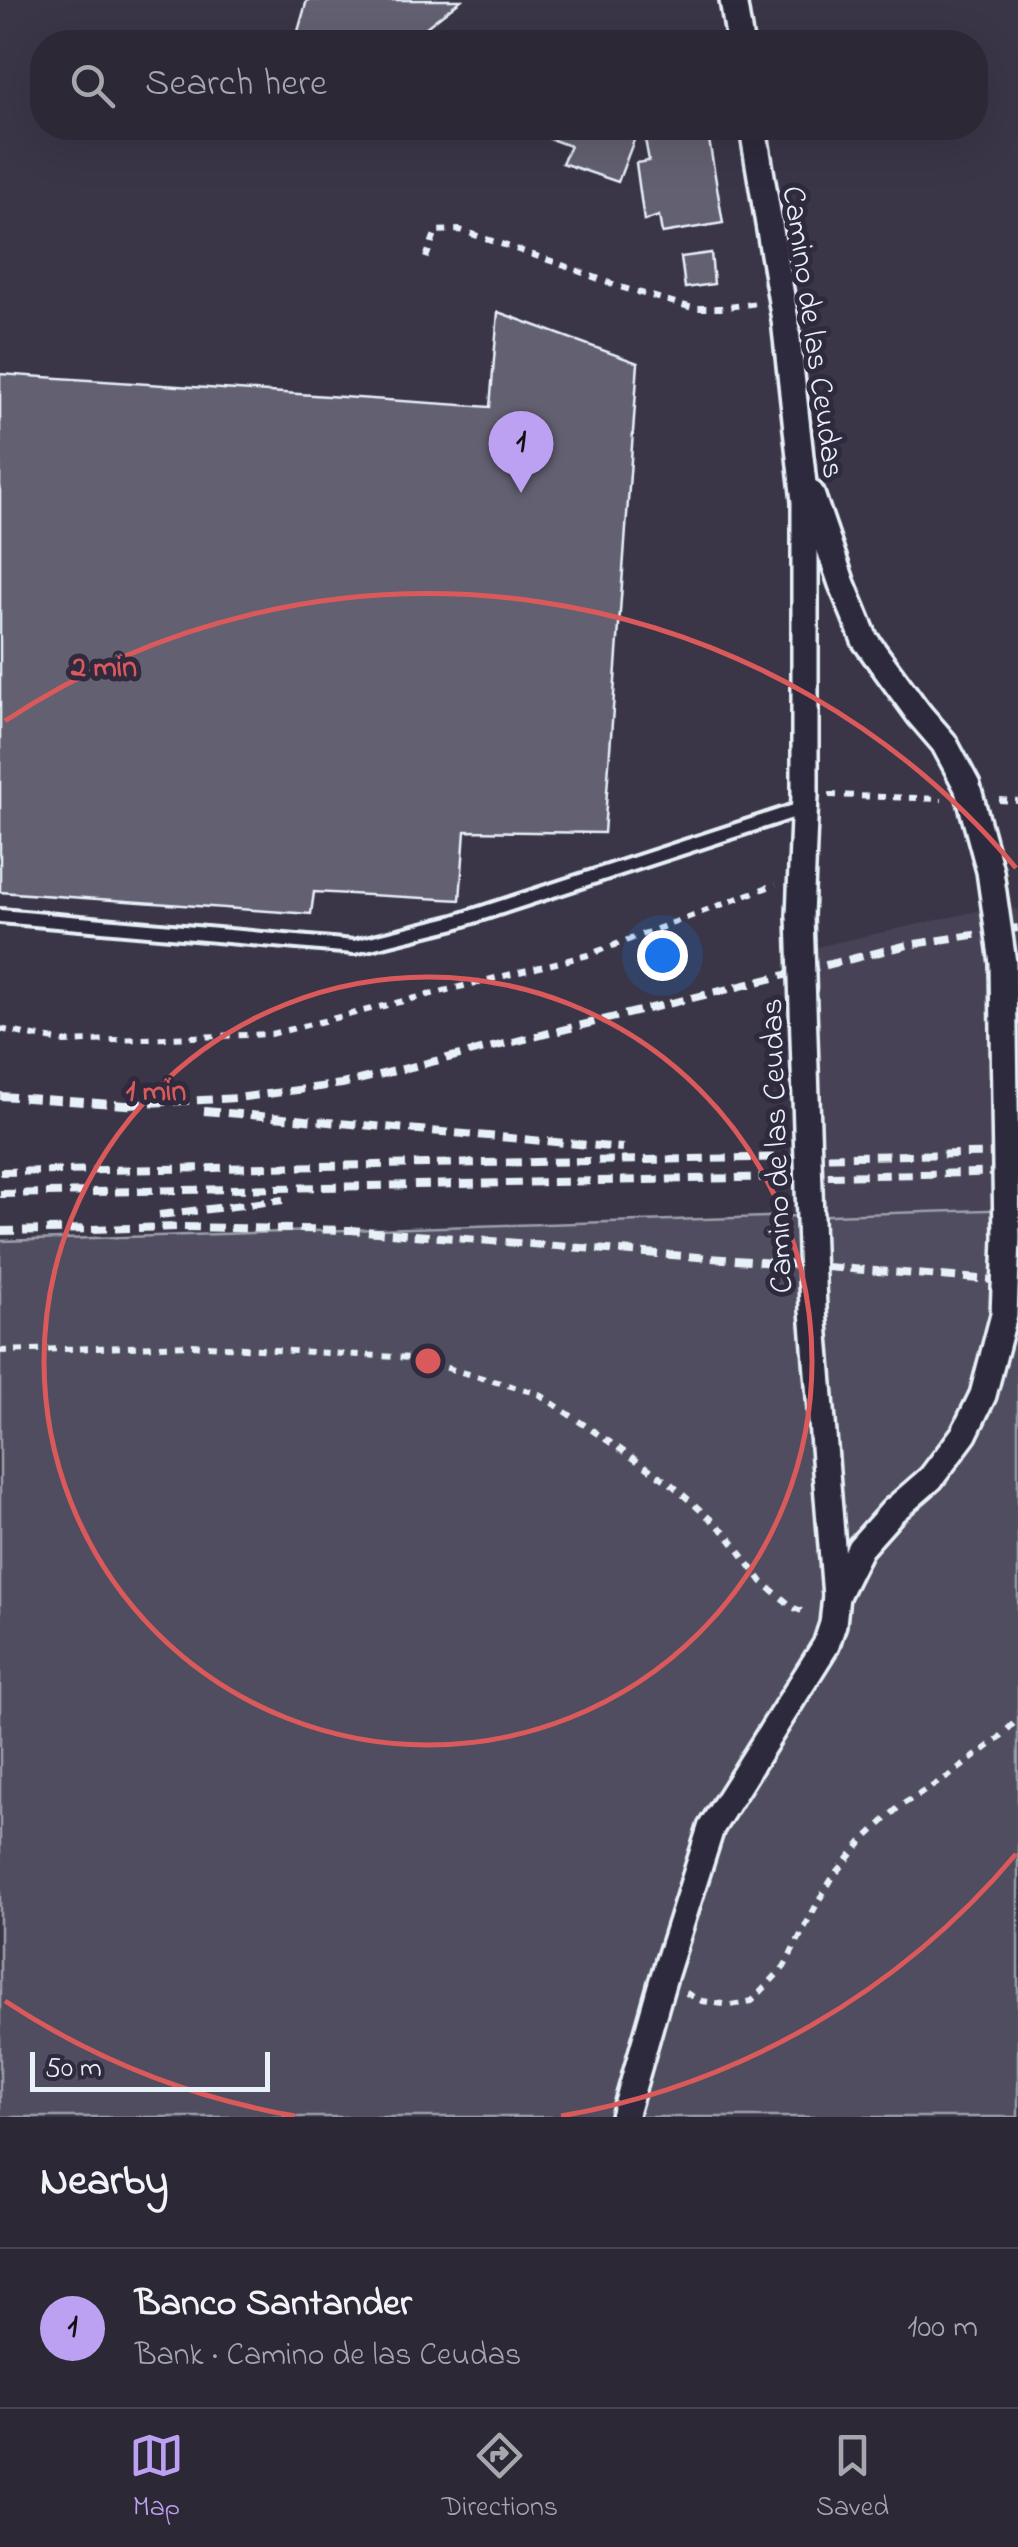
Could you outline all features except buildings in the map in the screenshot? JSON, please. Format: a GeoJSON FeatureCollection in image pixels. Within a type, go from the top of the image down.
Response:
{"type":"FeatureCollection","features":[{"type":"Feature","properties":{"kind":"street"},"geometry":{"type":"LineString","coordinates":[[732,0],[738,30]]}},
{"type":"Feature","properties":{"kind":"street","name":"Camino de las Ceudas"},"geometry":{"type":"LineString","coordinates":[[624,2117],[711,1828],[826,1645],[834,1624],[836,1596],[814,1310],[800,916],[805,801],[805,502],[782,300],[755,140]]}},
{"type":"Feature","properties":{"kind":"street"},"geometry":{"type":"LineString","coordinates":[[802,471],[865,640],[944,743],[967,786],[990,871],[1003,963],[1007,1238],[1004,1315],[983,1395],[964,1434],[931,1478],[894,1510],[860,1548],[836,1596]]}},
{"type":"Feature","properties":{"kind":"lane"},"geometry":{"type":"LineString","coordinates":[[0,916],[354,947],[455,922],[805,801]]}},
{"type":"Feature","properties":{"kind":"path"},"geometry":{"type":"LineString","coordinates":[[426,258],[436,232],[460,230],[620,287],[693,308],[782,300]]}},
{"type":"Feature","properties":{"kind":"path"},"geometry":{"type":"LineString","coordinates":[[805,801],[960,799]]}},
{"type":"Feature","properties":{"kind":"path"},"geometry":{"type":"LineString","coordinates":[[999,800],[1018,801]]}},
{"type":"Feature","properties":{"kind":"path"},"geometry":{"type":"LineString","coordinates":[[0,1028],[64,1042],[271,1034],[588,955],[800,875]]}},
{"type":"Feature","properties":{"kind":"path"},"geometry":{"type":"LineString","coordinates":[[0,1350],[192,1345],[412,1358],[539,1394],[670,1483],[726,1532],[762,1582],[794,1608],[834,1624]]}},
{"type":"Feature","properties":{"kind":"path"},"geometry":{"type":"LineString","coordinates":[[662,1982],[702,2000],[732,2006],[752,2002],[784,1967],[818,1900],[863,1840],[900,1806],[950,1776],[1018,1720]]}},
{"type":"Feature","properties":{"kind":"shaded area"},"geometry":{"type":"Polygon","coordinates":[[[1018,909],[1018,1455],[832,1393],[812,948],[977,911],[1018,909]]]}},
{"type":"Feature","properties":{"kind":"shaded area"},"geometry":{"type":"Polygon","coordinates":[[[1018,1209],[1018,2117],[0,2117],[0,1241],[1018,1209]]]}},
{"type":"Feature","properties":{"kind":"railway"},"geometry":{"type":"LineString","coordinates":[[128,1104],[237,1098],[342,1084],[908,945],[1018,928]]}},
{"type":"Feature","properties":{"kind":"railway"},"geometry":{"type":"LineString","coordinates":[[0,1096],[140,1106]]}},
{"type":"Feature","properties":{"kind":"railway"},"geometry":{"type":"LineString","coordinates":[[204,1111],[623,1148]]}},
{"type":"Feature","properties":{"kind":"railway"},"geometry":{"type":"LineString","coordinates":[[0,1172],[1018,1153]]}},
{"type":"Feature","properties":{"kind":"railway"},"geometry":{"type":"LineString","coordinates":[[0,1194],[1018,1172]]}},
{"type":"Feature","properties":{"kind":"railway"},"geometry":{"type":"LineString","coordinates":[[159,1215],[283,1200]]}},
{"type":"Feature","properties":{"kind":"railway"},"geometry":{"type":"LineString","coordinates":[[0,1231],[180,1227],[351,1230],[1018,1282]]}},
{"type":"Feature","properties":{"kind":"place","name":"Banco Santander"},"geometry":{"type":"Point","coordinates":[521,493]}}]}
